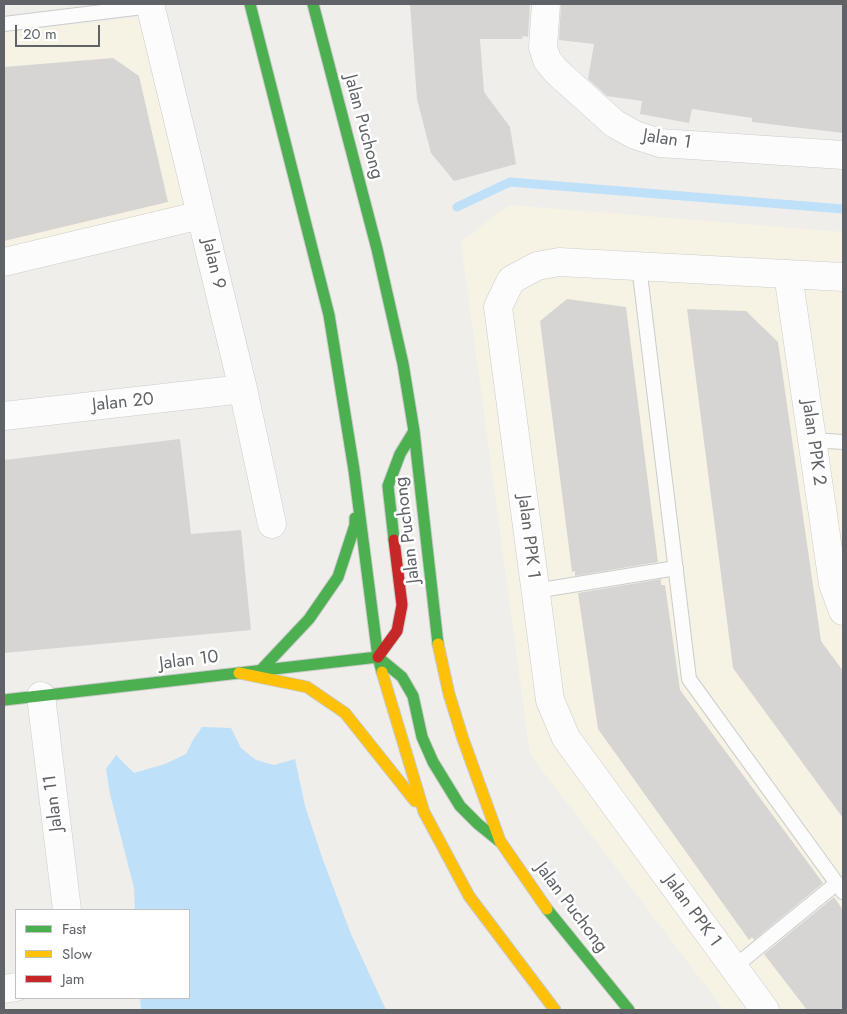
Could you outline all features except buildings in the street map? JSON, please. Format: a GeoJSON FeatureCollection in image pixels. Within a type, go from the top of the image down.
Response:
{"type":"FeatureCollection","features":[{"type":"Feature","properties":{"kind":"main road"},"geometry":{"type":"LineString","coordinates":[[250,4],[329,315],[354,470],[378,657],[424,812]]}},
{"type":"Feature","properties":{"kind":"main road","name":"Jalan Puchong"},"geometry":{"type":"LineString","coordinates":[[313,4],[377,248],[403,364],[414,430],[441,658],[449,694],[463,739],[500,841],[546,908],[629,1010]]}},
{"type":"Feature","properties":{"kind":"main road"},"geometry":{"type":"LineString","coordinates":[[378,657],[397,631],[402,605],[388,486],[400,454],[414,430]]}},
{"type":"Feature","properties":{"kind":"main road"},"geometry":{"type":"LineString","coordinates":[[261,670],[309,620],[338,576],[355,525],[354,470]]}},
{"type":"Feature","properties":{"kind":"main road"},"geometry":{"type":"LineString","coordinates":[[378,657],[402,677],[413,696],[422,737],[433,762],[460,806],[478,824],[500,841]]}},
{"type":"Feature","properties":{"kind":"main road","name":"Jalan 10"},"geometry":{"type":"LineString","coordinates":[[4,700],[378,657]]}},
{"type":"Feature","properties":{"kind":"main road"},"geometry":{"type":"LineString","coordinates":[[239,673],[308,688],[346,713],[424,812],[470,896],[555,1010]]}},
{"type":"Feature","properties":{"kind":"street","name":"Jalan 1"},"geometry":{"type":"LineString","coordinates":[[546,4],[543,46],[547,60],[557,72],[615,124],[635,135],[660,143],[843,155]]}},
{"type":"Feature","properties":{"kind":"street","name":"Jalan 9"},"geometry":{"type":"LineString","coordinates":[[151,5],[243,389],[272,524]]}},
{"type":"Feature","properties":{"kind":"street"},"geometry":{"type":"LineString","coordinates":[[4,262],[201,215]]}},
{"type":"Feature","properties":{"kind":"street","name":"Jalan PPK 1"},"geometry":{"type":"LineString","coordinates":[[765,1010],[566,738],[550,700],[498,307],[512,280],[537,266],[559,262],[843,277]]}},
{"type":"Feature","properties":{"kind":"street","name":"Jalan PPK 2"},"geometry":{"type":"LineString","coordinates":[[788,274],[812,440],[843,611]]}},
{"type":"Feature","properties":{"kind":"street","name":"Jalan 20"},"geometry":{"type":"LineString","coordinates":[[4,416],[243,389]]}},
{"type":"Feature","properties":{"kind":"street","name":"Jalan 11"},"geometry":{"type":"LineString","coordinates":[[41,696],[67,909]]}},
{"type":"Feature","properties":{"kind":"lane"},"geometry":{"type":"LineString","coordinates":[[4,24],[151,5]]}},
{"type":"Feature","properties":{"kind":"lane"},"geometry":{"type":"LineString","coordinates":[[639,266],[689,679],[840,888],[733,968]]}},
{"type":"Feature","properties":{"kind":"lane"},"geometry":{"type":"LineString","coordinates":[[812,440],[843,442]]}},
{"type":"Feature","properties":{"kind":"lane"},"geometry":{"type":"LineString","coordinates":[[535,591],[676,568]]}},
{"type":"Feature","properties":{"kind":"shaded area"},"geometry":{"type":"Polygon","coordinates":[[[142,17],[187,204],[4,250],[4,32],[142,17]]]}},
{"type":"Feature","properties":{"kind":"shaded area"},"geometry":{"type":"Polygon","coordinates":[[[509,205],[843,232],[843,1010],[724,1010],[530,754],[461,242],[509,205]]]}},
{"type":"Feature","properties":{"kind":"water"},"geometry":{"type":"Polygon","coordinates":[[[202,727],[231,728],[241,748],[256,760],[274,765],[295,759],[305,806],[323,860],[351,934],[386,1010],[141,1010],[140,999],[190,999],[190,909],[135,909],[134,888],[110,794],[106,769],[116,755],[134,773],[165,764],[186,754],[202,727]]]}},
{"type":"Feature","properties":{"kind":"waterway"},"geometry":{"type":"LineString","coordinates":[[457,207],[510,182],[843,209]]}},
{"type":"Feature","properties":{"kind":"traffic: fast"},"geometry":{"type":"LineString","coordinates":[[250,4],[329,315],[354,470],[378,657],[382,672]]}},
{"type":"Feature","properties":{"kind":"traffic: fast"},"geometry":{"type":"LineString","coordinates":[[313,4],[377,249],[403,364],[414,431],[438,644]]}},
{"type":"Feature","properties":{"kind":"traffic: fast"},"geometry":{"type":"LineString","coordinates":[[394,540],[388,486],[400,454],[414,431]]}},
{"type":"Feature","properties":{"kind":"traffic: fast"},"geometry":{"type":"LineString","coordinates":[[261,670],[309,619],[338,577],[355,525],[355,518]]}},
{"type":"Feature","properties":{"kind":"traffic: fast"},"geometry":{"type":"LineString","coordinates":[[4,700],[378,657]]}},
{"type":"Feature","properties":{"kind":"traffic: fast"},"geometry":{"type":"LineString","coordinates":[[379,658],[402,677],[413,696],[422,737],[433,762],[460,806],[499,841]]}},
{"type":"Feature","properties":{"kind":"traffic: fast"},"geometry":{"type":"LineString","coordinates":[[547,909],[629,1010]]}},
{"type":"Feature","properties":{"kind":"traffic: slow"},"geometry":{"type":"LineString","coordinates":[[438,644],[449,694],[463,739],[500,841],[547,909]]}},
{"type":"Feature","properties":{"kind":"traffic: slow"},"geometry":{"type":"LineString","coordinates":[[382,672],[424,812],[469,896],[555,1010]]}},
{"type":"Feature","properties":{"kind":"traffic: slow"},"geometry":{"type":"LineString","coordinates":[[239,673],[307,687],[345,713],[415,801]]}},
{"type":"Feature","properties":{"kind":"traffic: jam"},"geometry":{"type":"LineString","coordinates":[[378,657],[397,631],[402,605],[394,540]]}}]}
